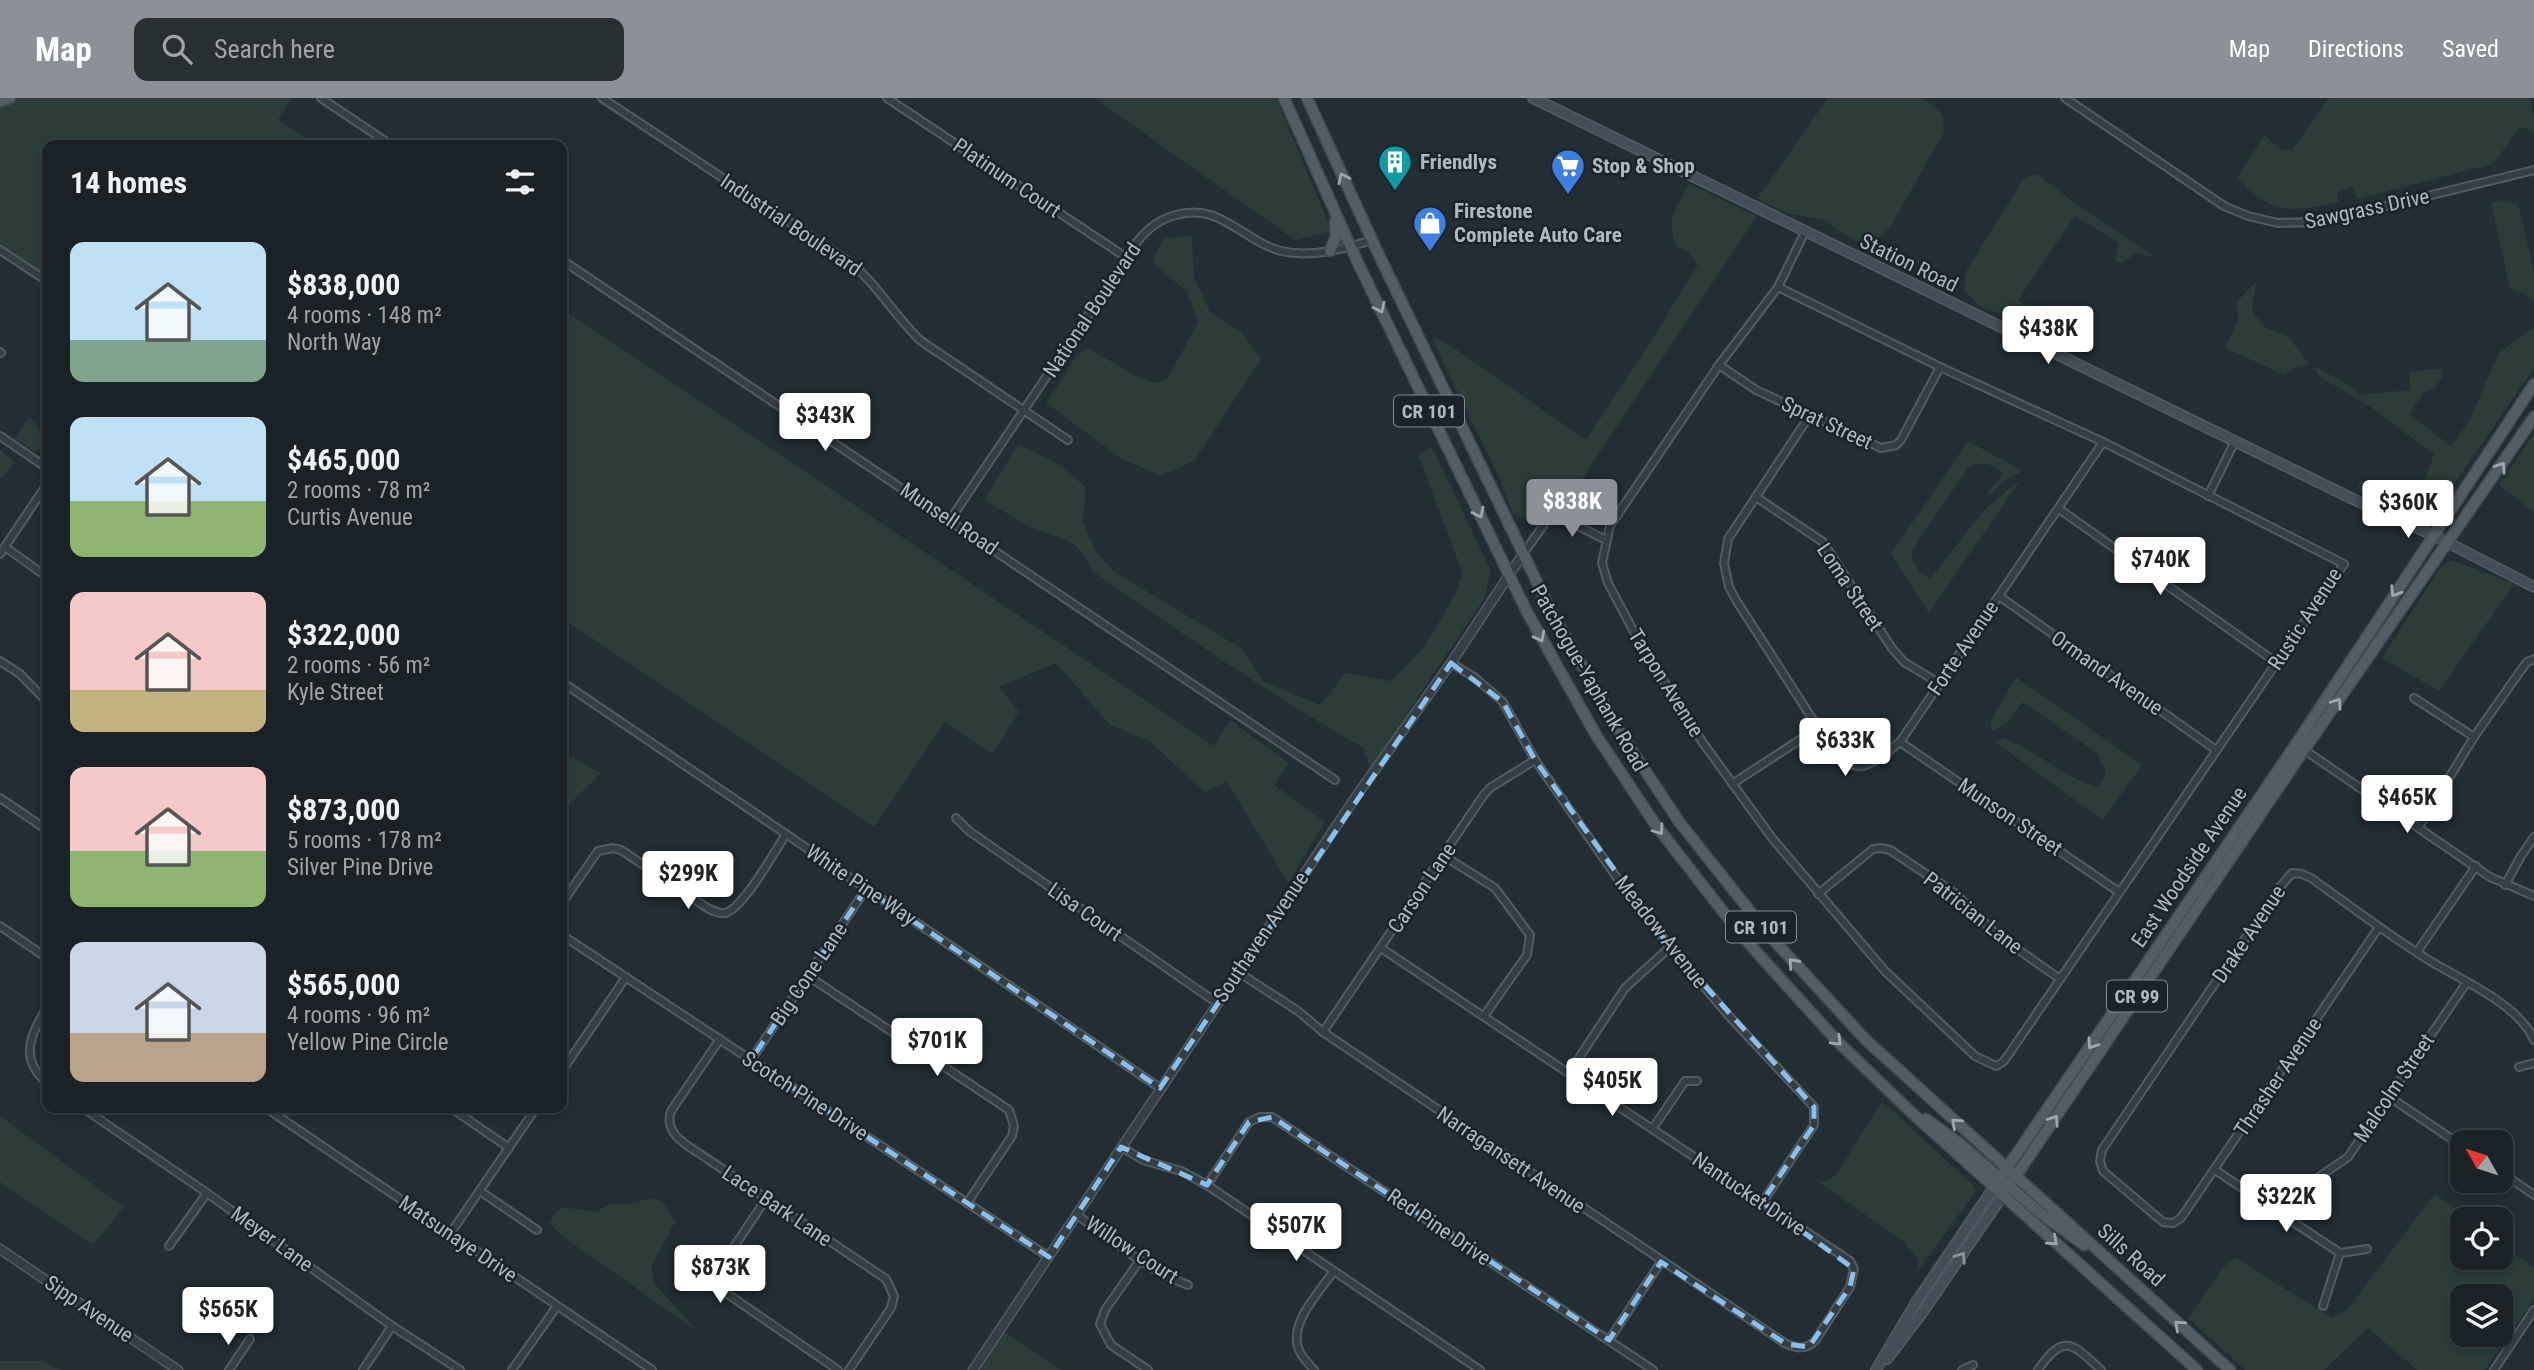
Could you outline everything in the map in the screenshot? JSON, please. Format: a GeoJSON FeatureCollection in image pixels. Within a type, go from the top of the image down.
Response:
{"type":"FeatureCollection","features":[{"type":"Feature","properties":{"kind":"main road"},"geometry":{"type":"LineString","coordinates":[[0,101],[10,98]]}},
{"type":"Feature","properties":{"kind":"main road","name":"Patchogue-Yaphank Road"},"geometry":{"type":"LineString","coordinates":[[1284,98],[1351,246],[1509,576],[1543,643],[1596,735],[1675,852],[1726,918],[1788,990],[1913,1114],[1994,1187]]}},
{"type":"Feature","properties":{"kind":"main road","name":"Patchogue-Yaphank Road"},"geometry":{"type":"LineString","coordinates":[[1307,98],[1523,554],[1567,643],[1621,734],[1660,794],[1723,880],[1792,962],[1840,1014],[2003,1173]]}},
{"type":"Feature","properties":{"kind":"main road","name":"Station Road"},"geometry":{"type":"LineString","coordinates":[[1533,98],[2433,535],[2534,587]]}},
{"type":"Feature","properties":{"kind":"main road"},"geometry":{"type":"LineString","coordinates":[[1327,194],[1337,232],[1329,251]]}},
{"type":"Feature","properties":{"kind":"main road","name":"East Woodside Avenue"},"geometry":{"type":"LineString","coordinates":[[1877,1370],[1916,1323],[2003,1195],[2300,747],[2433,535],[2534,384]]}},
{"type":"Feature","properties":{"kind":"main road","name":"East Woodside Avenue"},"geometry":{"type":"LineString","coordinates":[[1877,1370],[1915,1304],[2003,1173],[2300,747],[2449,543],[2534,417]]}},
{"type":"Feature","properties":{"kind":"main road"},"geometry":{"type":"LineString","coordinates":[[1913,1114],[1929,1121],[2003,1173]]}},
{"type":"Feature","properties":{"kind":"main road","name":"Sills Road"},"geometry":{"type":"LineString","coordinates":[[2003,1173],[2111,1263],[2230,1370]]}},
{"type":"Feature","properties":{"kind":"main road","name":"Sills Road"},"geometry":{"type":"LineString","coordinates":[[1994,1187],[2197,1370]]}},
{"type":"Feature","properties":{"kind":"street"},"geometry":{"type":"LineString","coordinates":[[321,98],[384,140]]}},
{"type":"Feature","properties":{"kind":"street","name":"Industrial Boulevard"},"geometry":{"type":"LineString","coordinates":[[602,98],[848,261],[873,283],[904,324],[921,341],[1068,440]]}},
{"type":"Feature","properties":{"kind":"street","name":"Platinum Court"},"geometry":{"type":"LineString","coordinates":[[887,98],[1127,258]]}},
{"type":"Feature","properties":{"kind":"street","name":"Sawgrass Drive"},"geometry":{"type":"LineString","coordinates":[[2065,98],[2224,206],[2248,216],[2278,223],[2322,222],[2534,170]]}},
{"type":"Feature","properties":{"kind":"street","name":"National Boulevard"},"geometry":{"type":"LineString","coordinates":[[950,520],[1142,236],[1153,226],[1172,216],[1195,212],[1222,218],[1276,249],[1296,253],[1329,251],[1372,240]]}},
{"type":"Feature","properties":{"kind":"street","name":"Tarpon Avenue"},"geometry":{"type":"LineString","coordinates":[[1805,232],[1778,287],[1719,365],[1610,526],[1602,563],[1613,593],[1649,658],[1732,784],[1818,894],[1885,971],[1975,1056],[1996,1066],[2009,1054]]}},
{"type":"Feature","properties":{"kind":"street"},"geometry":{"type":"LineString","coordinates":[[0,250],[42,278]]}},
{"type":"Feature","properties":{"kind":"street","name":"Munsell Road"},"geometry":{"type":"LineString","coordinates":[[567,263],[1335,780]]}},
{"type":"Feature","properties":{"kind":"street","name":"Rustic Avenue"},"geometry":{"type":"LineString","coordinates":[[1778,287],[1940,367],[2103,442],[2344,564],[2009,1054]]}},
{"type":"Feature","properties":{"kind":"street","name":"Sprat Street"},"geometry":{"type":"LineString","coordinates":[[1719,365],[1756,390],[1872,446],[1889,448],[1900,440],[1940,367]]}},
{"type":"Feature","properties":{"kind":"street","name":"Forte Avenue"},"geometry":{"type":"LineString","coordinates":[[1810,415],[1728,539],[1724,550],[1726,576],[1736,600],[1833,751],[1853,766],[1865,766],[1900,742],[2103,442]]}},
{"type":"Feature","properties":{"kind":"street"},"geometry":{"type":"LineString","coordinates":[[0,436],[42,465]]}},
{"type":"Feature","properties":{"kind":"street"},"geometry":{"type":"LineString","coordinates":[[2207,496],[2235,441]]}},
{"type":"Feature","properties":{"kind":"street"},"geometry":{"type":"LineString","coordinates":[[0,554],[42,492]]}},
{"type":"Feature","properties":{"kind":"street","name":"Loma Street"},"geometry":{"type":"LineString","coordinates":[[1756,497],[1823,542],[1891,648],[1904,662],[1939,683]]}},
{"type":"Feature","properties":{"kind":"street","name":"Southaven Avenue"},"geometry":{"type":"LineString","coordinates":[[973,1370],[1357,795],[1451,663],[1555,509],[1570,522],[1606,540]]}},
{"type":"Feature","properties":{"kind":"street"},"geometry":{"type":"LineString","coordinates":[[2059,509],[2277,663]]}},
{"type":"Feature","properties":{"kind":"street"},"geometry":{"type":"LineString","coordinates":[[5,547],[42,573]]}},
{"type":"Feature","properties":{"kind":"street","name":"Ormand Avenue"},"geometry":{"type":"LineString","coordinates":[[1999,596],[2216,750]]}},
{"type":"Feature","properties":{"kind":"street"},"geometry":{"type":"LineString","coordinates":[[2419,827],[2474,737],[2521,670],[2534,659]]}},
{"type":"Feature","properties":{"kind":"street"},"geometry":{"type":"LineString","coordinates":[[0,661],[20,674],[42,697]]}},
{"type":"Feature","properties":{"kind":"street","name":"Meadow Avenue"},"geometry":{"type":"LineString","coordinates":[[1451,663],[1474,677],[1503,702],[1535,760],[1670,947],[1738,1026],[1814,1107],[1814,1125],[1762,1203]]}},
{"type":"Feature","properties":{"kind":"street","name":"White Pine Way"},"geometry":{"type":"LineString","coordinates":[[567,685],[1160,1088]]}},
{"type":"Feature","properties":{"kind":"street"},"geometry":{"type":"LineString","coordinates":[[2414,698],[2474,737]]}},
{"type":"Feature","properties":{"kind":"street"},"geometry":{"type":"LineString","coordinates":[[1732,784],[1818,728]]}},
{"type":"Feature","properties":{"kind":"street","name":"Munson Street"},"geometry":{"type":"LineString","coordinates":[[1900,742],[2119,892]]}},
{"type":"Feature","properties":{"kind":"street"},"geometry":{"type":"LineString","coordinates":[[2300,747],[2505,885],[2534,896]]}},
{"type":"Feature","properties":{"kind":"street","name":"Carson Lane"},"geometry":{"type":"LineString","coordinates":[[1323,1032],[1490,788],[1535,760]]}},
{"type":"Feature","properties":{"kind":"street"},"geometry":{"type":"LineString","coordinates":[[0,798],[42,827]]}},
{"type":"Feature","properties":{"kind":"street","name":"Lisa Court"},"geometry":{"type":"LineString","coordinates":[[956,818],[969,831],[1217,1003]]}},
{"type":"Feature","properties":{"kind":"street"},"geometry":{"type":"LineString","coordinates":[[567,896],[598,851],[613,848],[621,850],[709,909],[726,913],[740,902],[786,834]]}},
{"type":"Feature","properties":{"kind":"street"},"geometry":{"type":"LineString","coordinates":[[2505,885],[2534,836]]}},
{"type":"Feature","properties":{"kind":"street","name":"Patrician Lane"},"geometry":{"type":"LineString","coordinates":[[1818,894],[1873,849],[1890,850],[1955,894],[1996,934],[2060,979]]}},
{"type":"Feature","properties":{"kind":"street"},"geometry":{"type":"LineString","coordinates":[[1444,856],[1495,888],[1530,935],[1527,955],[1485,1016]]}},
{"type":"Feature","properties":{"kind":"street"},"geometry":{"type":"LineString","coordinates":[[2417,952],[2476,866]]}},
{"type":"Feature","properties":{"kind":"street","name":"Drake Avenue"},"geometry":{"type":"LineString","coordinates":[[2173,1223],[2163,1222],[2155,1217],[2103,1171],[2100,1161],[2102,1150],[2292,873],[2302,874],[2511,1012],[2529,1028],[2534,1040]]}},
{"type":"Feature","properties":{"kind":"street","name":"Big Cone Lane"},"geometry":{"type":"LineString","coordinates":[[751,1060],[866,889]]}},
{"type":"Feature","properties":{"kind":"street"},"geometry":{"type":"LineString","coordinates":[[0,926],[42,955]]}},
{"type":"Feature","properties":{"kind":"street","name":"Thrasher Avenue"},"geometry":{"type":"LineString","coordinates":[[2173,1223],[2181,1218],[2215,1170],[2379,927]]}},
{"type":"Feature","properties":{"kind":"street","name":"Scotch Pine Drive"},"geometry":{"type":"LineString","coordinates":[[567,938],[1049,1256]]}},
{"type":"Feature","properties":{"kind":"street"},"geometry":{"type":"LineString","coordinates":[[1569,1073],[1625,988],[1670,947]]}},
{"type":"Feature","properties":{"kind":"street","name":"Nantucket Drive"},"geometry":{"type":"LineString","coordinates":[[1381,948],[1850,1261],[1854,1269],[1850,1287],[1809,1347],[1786,1344]]}},
{"type":"Feature","properties":{"kind":"street","name":"Narragansett Avenue"},"geometry":{"type":"LineString","coordinates":[[1238,972],[1661,1262],[1786,1344]]}},
{"type":"Feature","properties":{"kind":"street"},"geometry":{"type":"LineString","coordinates":[[808,976],[1009,1110],[1014,1126],[1012,1136],[967,1203]]}},
{"type":"Feature","properties":{"kind":"street"},"geometry":{"type":"LineString","coordinates":[[567,1064],[626,977]]}},
{"type":"Feature","properties":{"kind":"street","name":"Malcolm Street"},"geometry":{"type":"LineString","coordinates":[[2288,1219],[2316,1179],[2348,1157],[2467,982]]}},
{"type":"Feature","properties":{"kind":"street"},"geometry":{"type":"LineString","coordinates":[[42,1016],[33,1030],[30,1044],[30,1058],[42,1078]]}},
{"type":"Feature","properties":{"kind":"street","name":"Lace Bark Lane"},"geometry":{"type":"LineString","coordinates":[[720,1039],[671,1111],[669,1127],[679,1139],[886,1279],[894,1296],[891,1308],[849,1370]]}},
{"type":"Feature","properties":{"kind":"street"},"geometry":{"type":"LineString","coordinates":[[2519,1068],[2534,1063]]}},
{"type":"Feature","properties":{"kind":"street"},"geometry":{"type":"LineString","coordinates":[[1653,1128],[1685,1081],[1697,1081]]}},
{"type":"Feature","properties":{"kind":"street"},"geometry":{"type":"LineString","coordinates":[[2388,1096],[2450,1138]]}},
{"type":"Feature","properties":{"kind":"street","name":"Meyer Lane"},"geometry":{"type":"LineString","coordinates":[[90,1113],[392,1326],[460,1370]]}},
{"type":"Feature","properties":{"kind":"street","name":"Matsunaye Drive"},"geometry":{"type":"LineString","coordinates":[[273,1113],[652,1370]]}},
{"type":"Feature","properties":{"kind":"street"},"geometry":{"type":"LineString","coordinates":[[458,1113],[509,1148]]}},
{"type":"Feature","properties":{"kind":"street"},"geometry":{"type":"LineString","coordinates":[[450,1234],[533,1113]]}},
{"type":"Feature","properties":{"kind":"street","name":"Red Pine Drive"},"geometry":{"type":"LineString","coordinates":[[1207,1185],[1249,1122],[1260,1117],[1272,1117],[1653,1370]]}},
{"type":"Feature","properties":{"kind":"street"},"geometry":{"type":"LineString","coordinates":[[1121,1147],[1143,1160],[1181,1171],[1207,1185],[1480,1370]]}},
{"type":"Feature","properties":{"kind":"street"},"geometry":{"type":"LineString","coordinates":[[2215,1170],[2340,1253],[2367,1250]]}},
{"type":"Feature","properties":{"kind":"street"},"geometry":{"type":"LineString","coordinates":[[2513,1180],[2534,1195]]}},
{"type":"Feature","properties":{"kind":"street"},"geometry":{"type":"LineString","coordinates":[[480,1191],[537,1230]]}},
{"type":"Feature","properties":{"kind":"street"},"geometry":{"type":"LineString","coordinates":[[169,1246],[207,1193]]}},
{"type":"Feature","properties":{"kind":"street"},"geometry":{"type":"LineString","coordinates":[[766,1199],[719,1269],[716,1278],[729,1295],[838,1370]]}},
{"type":"Feature","properties":{"kind":"street","name":"Willow Court"},"geometry":{"type":"LineString","coordinates":[[1077,1214],[1140,1260],[1188,1285]]}},
{"type":"Feature","properties":{"kind":"street","name":"Sipp Avenue"},"geometry":{"type":"LineString","coordinates":[[0,1249],[178,1370]]}},
{"type":"Feature","properties":{"kind":"street"},"geometry":{"type":"LineString","coordinates":[[2323,1306],[2340,1253]]}},
{"type":"Feature","properties":{"kind":"street"},"geometry":{"type":"LineString","coordinates":[[1140,1260],[1105,1310],[1100,1324],[1111,1345],[1148,1370]]}},
{"type":"Feature","properties":{"kind":"street"},"geometry":{"type":"LineString","coordinates":[[1609,1340],[1661,1262]]}},
{"type":"Feature","properties":{"kind":"street"},"geometry":{"type":"LineString","coordinates":[[1314,1370],[1297,1346],[1298,1328],[1333,1272]]}},
{"type":"Feature","properties":{"kind":"street"},"geometry":{"type":"LineString","coordinates":[[512,1370],[557,1306]]}},
{"type":"Feature","properties":{"kind":"street"},"geometry":{"type":"LineString","coordinates":[[2494,1370],[2534,1310]]}},
{"type":"Feature","properties":{"kind":"street"},"geometry":{"type":"LineString","coordinates":[[363,1370],[392,1326]]}},
{"type":"Feature","properties":{"kind":"street"},"geometry":{"type":"LineString","coordinates":[[229,1370],[250,1339]]}},
{"type":"Feature","properties":{"kind":"street"},"geometry":{"type":"LineString","coordinates":[[2039,1370],[2050,1353],[2067,1345],[2076,1348],[2101,1370]]}},
{"type":"Feature","properties":{"kind":"street"},"geometry":{"type":"LineString","coordinates":[[1962,1370],[1973,1365]]}},
{"type":"Feature","properties":{"kind":"highlighted area"},"geometry":{"type":"Polygon","coordinates":[[[1451,663],[1503,702],[1535,760],[1670,947],[1814,1107],[1814,1125],[1762,1202],[1854,1269],[1850,1287],[1809,1347],[1786,1344],[1661,1262],[1609,1340],[1272,1117],[1249,1122],[1207,1185],[1121,1147],[1049,1257],[751,1060],[866,889],[1160,1088],[1451,663]]]}},
{"type":"Feature","properties":{"kind":"green space"},"geometry":{"type":"Polygon","coordinates":[[[0,98],[292,98],[278,120],[309,140],[42,140],[42,278],[0,250],[0,98]]]}},
{"type":"Feature","properties":{"kind":"green space"},"geometry":{"type":"Polygon","coordinates":[[[1094,98],[1276,98],[1332,231],[1295,240],[1094,98]]]}},
{"type":"Feature","properties":{"kind":"green space"},"geometry":{"type":"Polygon","coordinates":[[[1828,98],[1924,98],[1943,115],[1944,132],[1891,226],[1876,240],[1860,243],[1825,220],[1790,214],[1757,199],[1828,98]]]}},
{"type":"Feature","properties":{"kind":"green space"},"geometry":{"type":"Polygon","coordinates":[[[2329,98],[2530,98],[2534,134],[2529,129],[2520,127],[2493,164],[2358,199],[2352,187],[2337,192],[2339,202],[2310,208],[2290,209],[2262,200],[2237,178],[2264,135],[2282,150],[2293,149],[2329,98]]]}},
{"type":"Feature","properties":{"kind":"green space"},"geometry":{"type":"Polygon","coordinates":[[[2037,174],[2083,209],[2155,257],[2135,253],[2123,263],[2115,262],[2119,243],[2075,216],[2018,300],[2042,317],[2055,339],[2005,315],[1982,308],[1965,291],[1965,273],[2024,178],[2037,174]]]}},
{"type":"Feature","properties":{"kind":"green space"},"geometry":{"type":"Polygon","coordinates":[[[1689,184],[1757,216],[1576,488],[1562,484],[1532,522],[1513,514],[1499,477],[1433,341],[1437,338],[1447,343],[1586,440],[1698,264],[1689,252],[1677,248],[1673,238],[1673,215],[1689,184]]]}},
{"type":"Feature","properties":{"kind":"green space"},"geometry":{"type":"Polygon","coordinates":[[[2498,200],[2518,204],[2534,270],[2534,301],[2524,293],[2510,289],[2491,203],[2498,200]]]}},
{"type":"Feature","properties":{"kind":"green space"},"geometry":{"type":"Polygon","coordinates":[[[1192,236],[1194,277],[1210,312],[1242,333],[1261,359],[1195,460],[1161,476],[1122,459],[1046,403],[1077,355],[1088,348],[1138,377],[1154,383],[1167,379],[1198,323],[1188,293],[1152,262],[1163,238],[1192,236]]]}},
{"type":"Feature","properties":{"kind":"green space"},"geometry":{"type":"Polygon","coordinates":[[[2256,281],[2252,312],[2266,328],[2288,336],[2309,364],[2296,367],[2285,375],[2225,348],[2238,319],[2236,303],[2256,281]]]}},
{"type":"Feature","properties":{"kind":"green space"},"geometry":{"type":"Polygon","coordinates":[[[567,312],[1214,746],[1230,720],[1289,763],[1274,785],[1325,822],[1288,883],[1227,782],[1205,792],[1149,741],[1110,725],[1056,663],[999,687],[1019,712],[992,754],[945,722],[874,827],[567,621],[567,312]]]}},
{"type":"Feature","properties":{"kind":"green space"},"geometry":{"type":"Polygon","coordinates":[[[2534,327],[2534,368],[2432,516],[2421,518],[2356,491],[2360,480],[2398,489],[2422,488],[2434,454],[2372,408],[2319,376],[2314,366],[2344,382],[2359,395],[2410,390],[2410,372],[2443,368],[2442,378],[2434,389],[2425,391],[2409,414],[2451,446],[2469,421],[2499,353],[2534,327]]]}},
{"type":"Feature","properties":{"kind":"green space"},"geometry":{"type":"Polygon","coordinates":[[[29,417],[42,430],[42,448],[34,452],[15,438],[29,417]]]}},
{"type":"Feature","properties":{"kind":"green space"},"geometry":{"type":"Polygon","coordinates":[[[2534,433],[2534,512],[2499,486],[2534,433]]]}},
{"type":"Feature","properties":{"kind":"green space"},"geometry":{"type":"Polygon","coordinates":[[[1968,441],[2023,471],[2004,481],[1988,496],[1989,490],[2003,474],[1987,464],[1969,467],[1914,546],[1911,557],[1920,573],[1931,578],[1984,510],[2021,479],[1929,613],[1891,554],[1968,441]]]}},
{"type":"Feature","properties":{"kind":"green space"},"geometry":{"type":"Polygon","coordinates":[[[1018,444],[1058,464],[1086,487],[1083,522],[1095,550],[1113,571],[1241,648],[1263,681],[1320,705],[1346,673],[1391,681],[1424,647],[1456,593],[1462,572],[1418,454],[1432,447],[1491,571],[1484,599],[1370,769],[1364,748],[1260,685],[1092,571],[1080,550],[1073,544],[1027,525],[984,500],[1018,444]]]}},
{"type":"Feature","properties":{"kind":"green space"},"geometry":{"type":"Polygon","coordinates":[[[0,450],[15,462],[0,480],[0,450]]]}},
{"type":"Feature","properties":{"kind":"green space"},"geometry":{"type":"Polygon","coordinates":[[[2452,560],[2514,584],[2439,691],[2382,658],[2441,566],[2452,560]]]}},
{"type":"Feature","properties":{"kind":"green space"},"geometry":{"type":"Polygon","coordinates":[[[2016,677],[2142,765],[2103,820],[1996,743],[2003,738],[2016,743],[2063,772],[2100,787],[2106,772],[2098,754],[2023,702],[2006,724],[1992,731],[1990,722],[2016,677]]]}},
{"type":"Feature","properties":{"kind":"green space"},"geometry":{"type":"Polygon","coordinates":[[[567,755],[601,773],[567,806],[567,755]]]}},
{"type":"Feature","properties":{"kind":"green space"},"geometry":{"type":"Polygon","coordinates":[[[1882,1101],[1973,1185],[1976,1191],[1916,1273],[1919,1260],[1904,1242],[1819,1182],[1827,1181],[1836,1175],[1882,1101]]]}},
{"type":"Feature","properties":{"kind":"green space"},"geometry":{"type":"Polygon","coordinates":[[[0,1116],[124,1207],[93,1245],[0,1182],[0,1116]]]}},
{"type":"Feature","properties":{"kind":"green space"},"geometry":{"type":"Polygon","coordinates":[[[2436,1195],[2452,1207],[2450,1207],[2450,1270],[2513,1270],[2513,1252],[2534,1268],[2534,1299],[2513,1329],[2513,1284],[2450,1284],[2450,1347],[2501,1347],[2485,1370],[2417,1370],[2368,1328],[2324,1370],[2245,1370],[2188,1318],[2227,1263],[2236,1258],[2332,1318],[2347,1310],[2436,1195]]]}},
{"type":"Feature","properties":{"kind":"green space"},"geometry":{"type":"Polygon","coordinates":[[[653,1198],[664,1203],[675,1222],[651,1267],[655,1284],[697,1331],[562,1236],[550,1224],[552,1217],[562,1207],[596,1212],[610,1204],[628,1204],[653,1198]]]}},
{"type":"Feature","properties":{"kind":"green space"},"geometry":{"type":"Polygon","coordinates":[[[1003,1331],[1061,1370],[977,1370],[1003,1331]]]}},
{"type":"Feature","properties":{"kind":"green space"},"geometry":{"type":"Polygon","coordinates":[[[0,1361],[43,1361],[61,1370],[0,1370],[0,1361]]]}},
{"type":"Feature","properties":{"kind":"place","name":"Friendlys"},"geometry":{"type":"Point","coordinates":[1395,192]}},
{"type":"Feature","properties":{"kind":"place","name":"Stop & Shop"},"geometry":{"type":"Point","coordinates":[1568,196]}},
{"type":"Feature","properties":{"kind":"place","name":"Firestone Complete Auto Care"},"geometry":{"type":"Point","coordinates":[1430,253]}}]}
